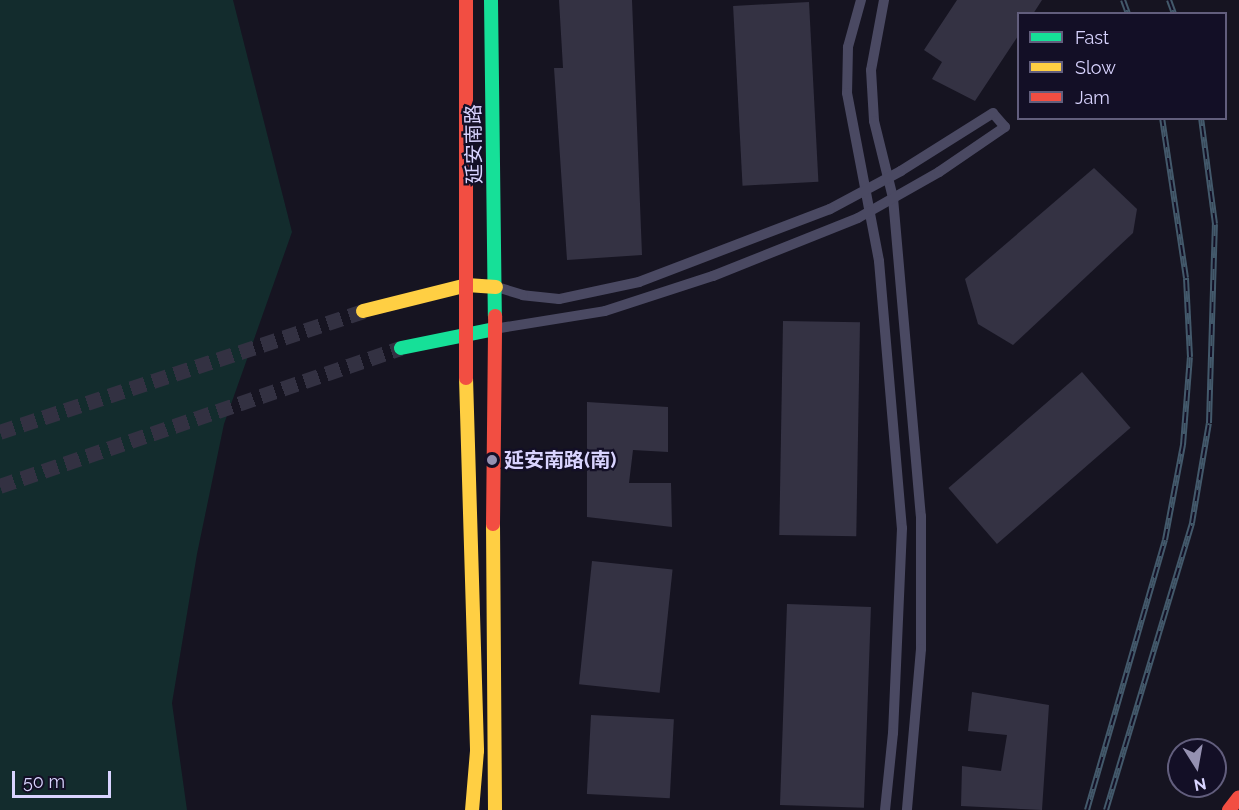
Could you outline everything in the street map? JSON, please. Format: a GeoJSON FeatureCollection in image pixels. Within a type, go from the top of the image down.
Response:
{"type":"FeatureCollection","features":[{"type":"Feature","properties":{"kind":"street"},"geometry":{"type":"LineString","coordinates":[[466,0],[467,285],[465,334],[477,751],[472,810]]}},
{"type":"Feature","properties":{"kind":"street","name":"延安南路"},"geometry":{"type":"LineString","coordinates":[[491,0],[496,287],[494,329],[495,810]]}},
{"type":"Feature","properties":{"kind":"street"},"geometry":{"type":"LineString","coordinates":[[861,0],[848,47],[847,93],[879,261],[902,528],[893,733],[885,810]]}},
{"type":"Feature","properties":{"kind":"street"},"geometry":{"type":"LineString","coordinates":[[884,0],[871,70],[874,121],[893,198],[921,516],[921,649],[907,810]]}},
{"type":"Feature","properties":{"kind":"street"},"geometry":{"type":"LineString","coordinates":[[363,311],[467,285],[496,287],[523,296],[559,299],[639,282],[830,209],[889,177],[993,113],[1005,127],[871,211],[712,276],[605,311],[465,334],[401,348]]}},
{"type":"Feature","properties":{"kind":"street"},"geometry":{"type":"LineString","coordinates":[[1229,810],[1239,797]]}},
{"type":"Feature","properties":{"kind":"green space"},"geometry":{"type":"Polygon","coordinates":[[[0,0],[233,0],[292,232],[224,424],[197,554],[172,703],[187,810],[0,810],[0,0]]]}},
{"type":"Feature","properties":{"kind":"building"},"geometry":{"type":"Polygon","coordinates":[[[559,0],[632,0],[642,255],[567,260],[554,68],[563,68],[559,0]]]}},
{"type":"Feature","properties":{"kind":"building"},"geometry":{"type":"Polygon","coordinates":[[[957,0],[1042,0],[1034,12],[1017,12],[1017,38],[975,101],[932,79],[942,62],[924,50],[957,0]]]}},
{"type":"Feature","properties":{"kind":"building"},"geometry":{"type":"Polygon","coordinates":[[[809,2],[818,182],[743,186],[733,6],[809,2]]]}},
{"type":"Feature","properties":{"kind":"building"},"geometry":{"type":"Polygon","coordinates":[[[1094,168],[1137,209],[1133,233],[1013,345],[978,324],[965,279],[1094,168]]]}},
{"type":"Feature","properties":{"kind":"building"},"geometry":{"type":"Polygon","coordinates":[[[783,321],[860,322],[856,536],[779,535],[783,321]]]}},
{"type":"Feature","properties":{"kind":"building"},"geometry":{"type":"Polygon","coordinates":[[[1082,372],[1131,428],[997,544],[948,488],[1082,372]]]}},
{"type":"Feature","properties":{"kind":"building"},"geometry":{"type":"Polygon","coordinates":[[[587,402],[668,407],[668,452],[633,450],[629,483],[671,483],[672,527],[587,517],[587,402]]]}},
{"type":"Feature","properties":{"kind":"building"},"geometry":{"type":"Polygon","coordinates":[[[592,561],[673,569],[660,693],[579,684],[592,561]]]}},
{"type":"Feature","properties":{"kind":"building"},"geometry":{"type":"Polygon","coordinates":[[[787,604],[871,607],[864,808],[780,805],[787,604]]]}},
{"type":"Feature","properties":{"kind":"building"},"geometry":{"type":"Polygon","coordinates":[[[972,692],[1049,705],[1042,810],[961,806],[962,766],[1001,771],[1007,735],[968,731],[972,692]]]}},
{"type":"Feature","properties":{"kind":"building"},"geometry":{"type":"Polygon","coordinates":[[[591,715],[674,719],[670,798],[587,794],[591,715]]]}},
{"type":"Feature","properties":{"kind":"tunnel"},"geometry":{"type":"LineString","coordinates":[[0,432],[363,311]]}},
{"type":"Feature","properties":{"kind":"tunnel"},"geometry":{"type":"LineString","coordinates":[[0,486],[401,348]]}},
{"type":"Feature","properties":{"kind":"railway"},"geometry":{"type":"LineString","coordinates":[[1123,0],[1127,12]]}},
{"type":"Feature","properties":{"kind":"railway"},"geometry":{"type":"LineString","coordinates":[[1169,0],[1173,12]]}},
{"type":"Feature","properties":{"kind":"railway"},"geometry":{"type":"LineString","coordinates":[[1087,810],[1165,540],[1183,445],[1190,357],[1186,278],[1162,120]]}},
{"type":"Feature","properties":{"kind":"railway"},"geometry":{"type":"LineString","coordinates":[[1106,810],[1192,523],[1209,423],[1215,224],[1201,120]]}},
{"type":"Feature","properties":{"kind":"traffic: fast"},"geometry":{"type":"LineString","coordinates":[[491,0],[495,316]]}},
{"type":"Feature","properties":{"kind":"traffic: fast"},"geometry":{"type":"LineString","coordinates":[[401,348],[494,329]]}},
{"type":"Feature","properties":{"kind":"traffic: slow"},"geometry":{"type":"LineString","coordinates":[[363,311],[467,285],[496,287]]}},
{"type":"Feature","properties":{"kind":"traffic: slow"},"geometry":{"type":"LineString","coordinates":[[466,378],[477,751],[472,810]]}},
{"type":"Feature","properties":{"kind":"traffic: slow"},"geometry":{"type":"LineString","coordinates":[[493,524],[495,810]]}},
{"type":"Feature","properties":{"kind":"traffic: jam"},"geometry":{"type":"LineString","coordinates":[[466,0],[466,378]]}},
{"type":"Feature","properties":{"kind":"traffic: jam"},"geometry":{"type":"LineString","coordinates":[[493,524],[495,316]]}},
{"type":"Feature","properties":{"kind":"traffic: jam"},"geometry":{"type":"LineString","coordinates":[[1229,810],[1239,797]]}},
{"type":"Feature","properties":{"kind":"place","name":"延安南路(南)"},"geometry":{"type":"Point","coordinates":[492,460]}}]}
